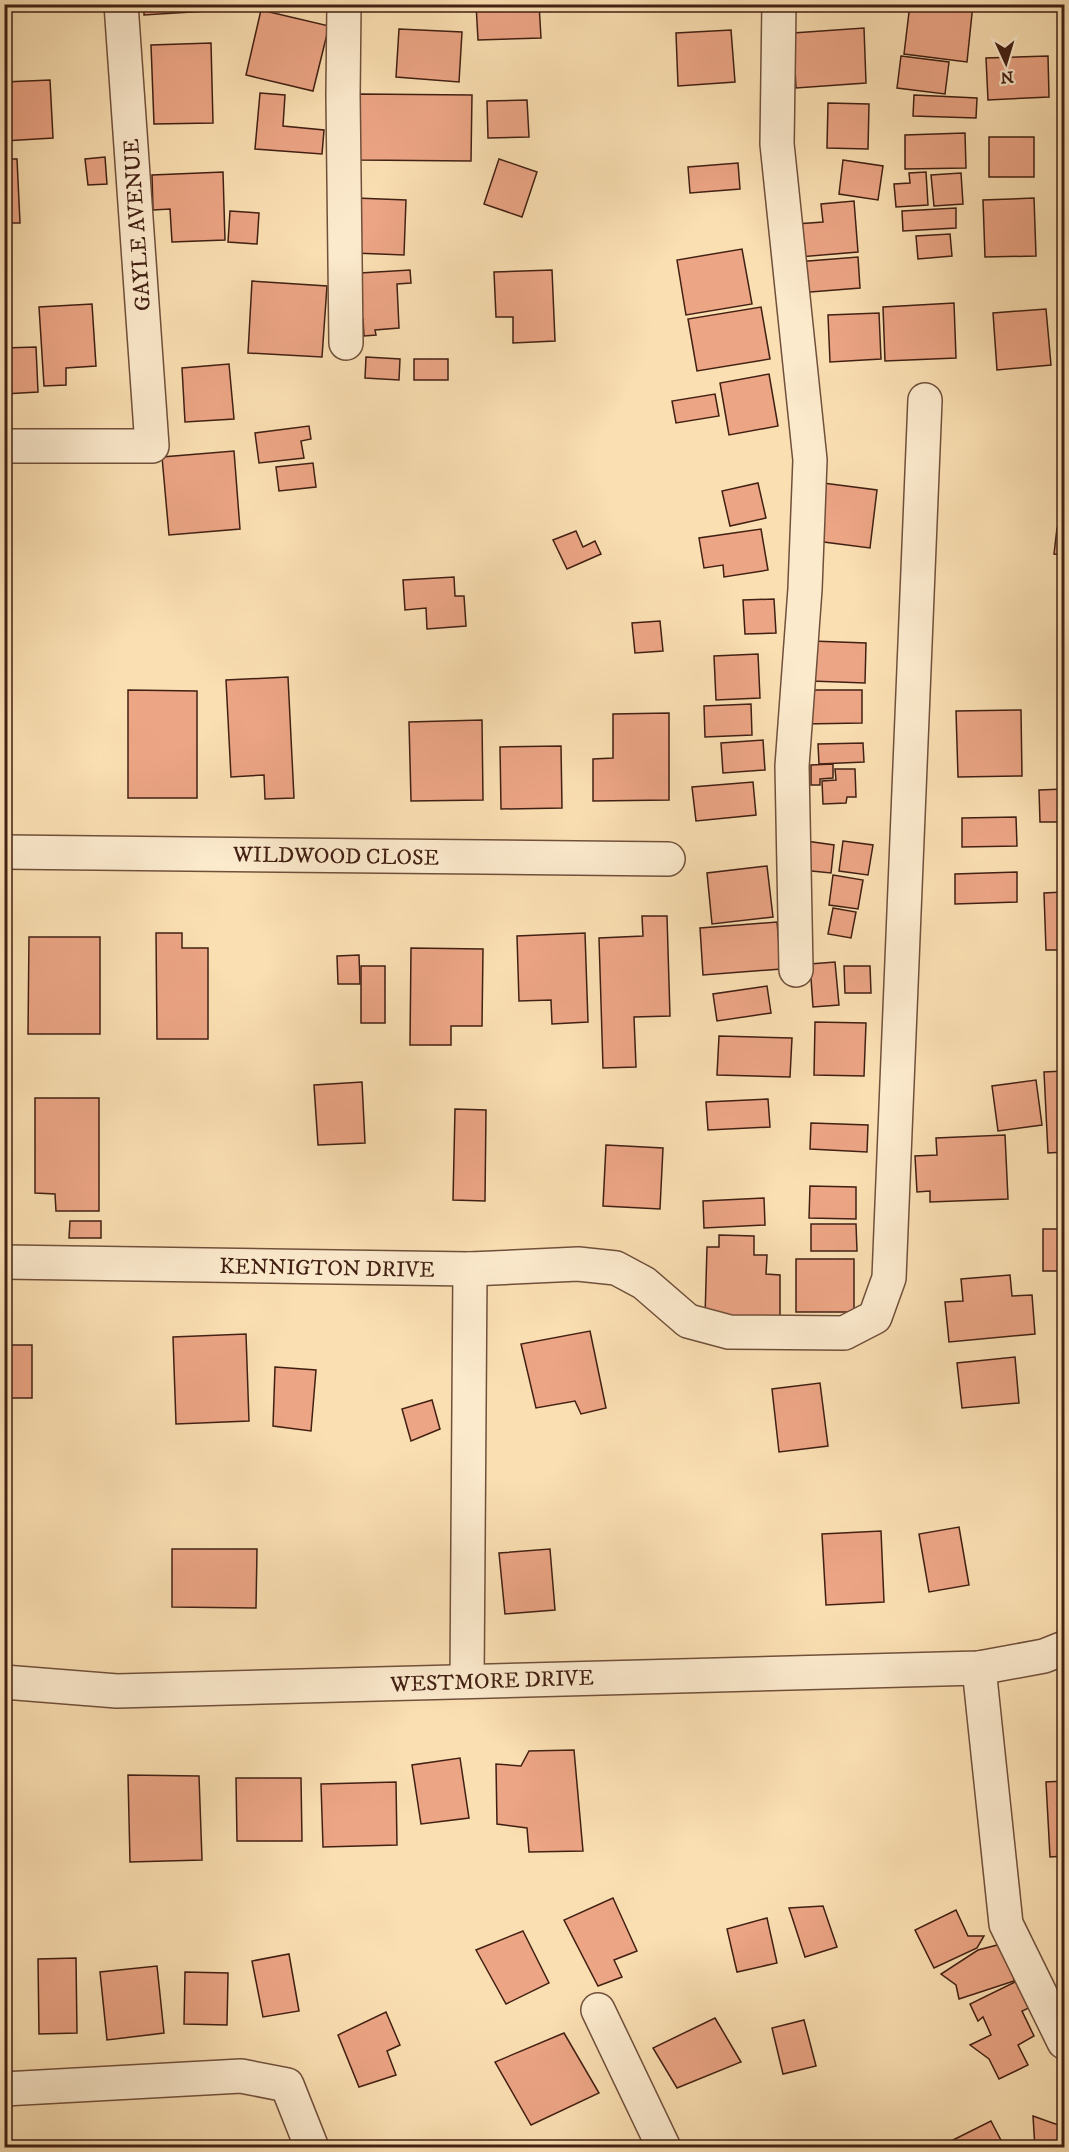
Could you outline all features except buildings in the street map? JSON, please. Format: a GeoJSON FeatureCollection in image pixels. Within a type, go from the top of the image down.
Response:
{"type":"FeatureCollection","features":[{"type":"Feature","properties":{"kind":"street","name":"GAYLE AVENUE"},"geometry":{"type":"LineString","coordinates":[[4,446],[152,446],[121,4]]}},
{"type":"Feature","properties":{"kind":"street"},"geometry":{"type":"LineString","coordinates":[[344,4],[346,342]]}},
{"type":"Feature","properties":{"kind":"street"},"geometry":{"type":"LineString","coordinates":[[779,4],[777,144],[810,460],[805,589],[792,766],[796,970]]}},
{"type":"Feature","properties":{"kind":"street","name":"KENNIGTON DRIVE"},"geometry":{"type":"LineString","coordinates":[[4,1262],[470,1269],[578,1264],[616,1268],[644,1283],[688,1321],[729,1332],[844,1333],[875,1317],[889,1278],[925,400]]}},
{"type":"Feature","properties":{"kind":"street","name":"WILDWOOD CLOSE"},"geometry":{"type":"LineString","coordinates":[[4,852],[668,859]]}},
{"type":"Feature","properties":{"kind":"street"},"geometry":{"type":"LineString","coordinates":[[467,1681],[470,1269]]}},
{"type":"Feature","properties":{"kind":"street","name":"WESTMORE DRIVE"},"geometry":{"type":"LineString","coordinates":[[4,1683],[117,1691],[979,1668],[1044,1656],[1065,1648]]}},
{"type":"Feature","properties":{"kind":"street"},"geometry":{"type":"LineString","coordinates":[[979,1668],[1006,1924],[1065,2042]]}},
{"type":"Feature","properties":{"kind":"street"},"geometry":{"type":"LineString","coordinates":[[598,2010],[664,2148]]}},
{"type":"Feature","properties":{"kind":"street"},"geometry":{"type":"LineString","coordinates":[[4,2089],[241,2076],[287,2085],[312,2148]]}}]}
